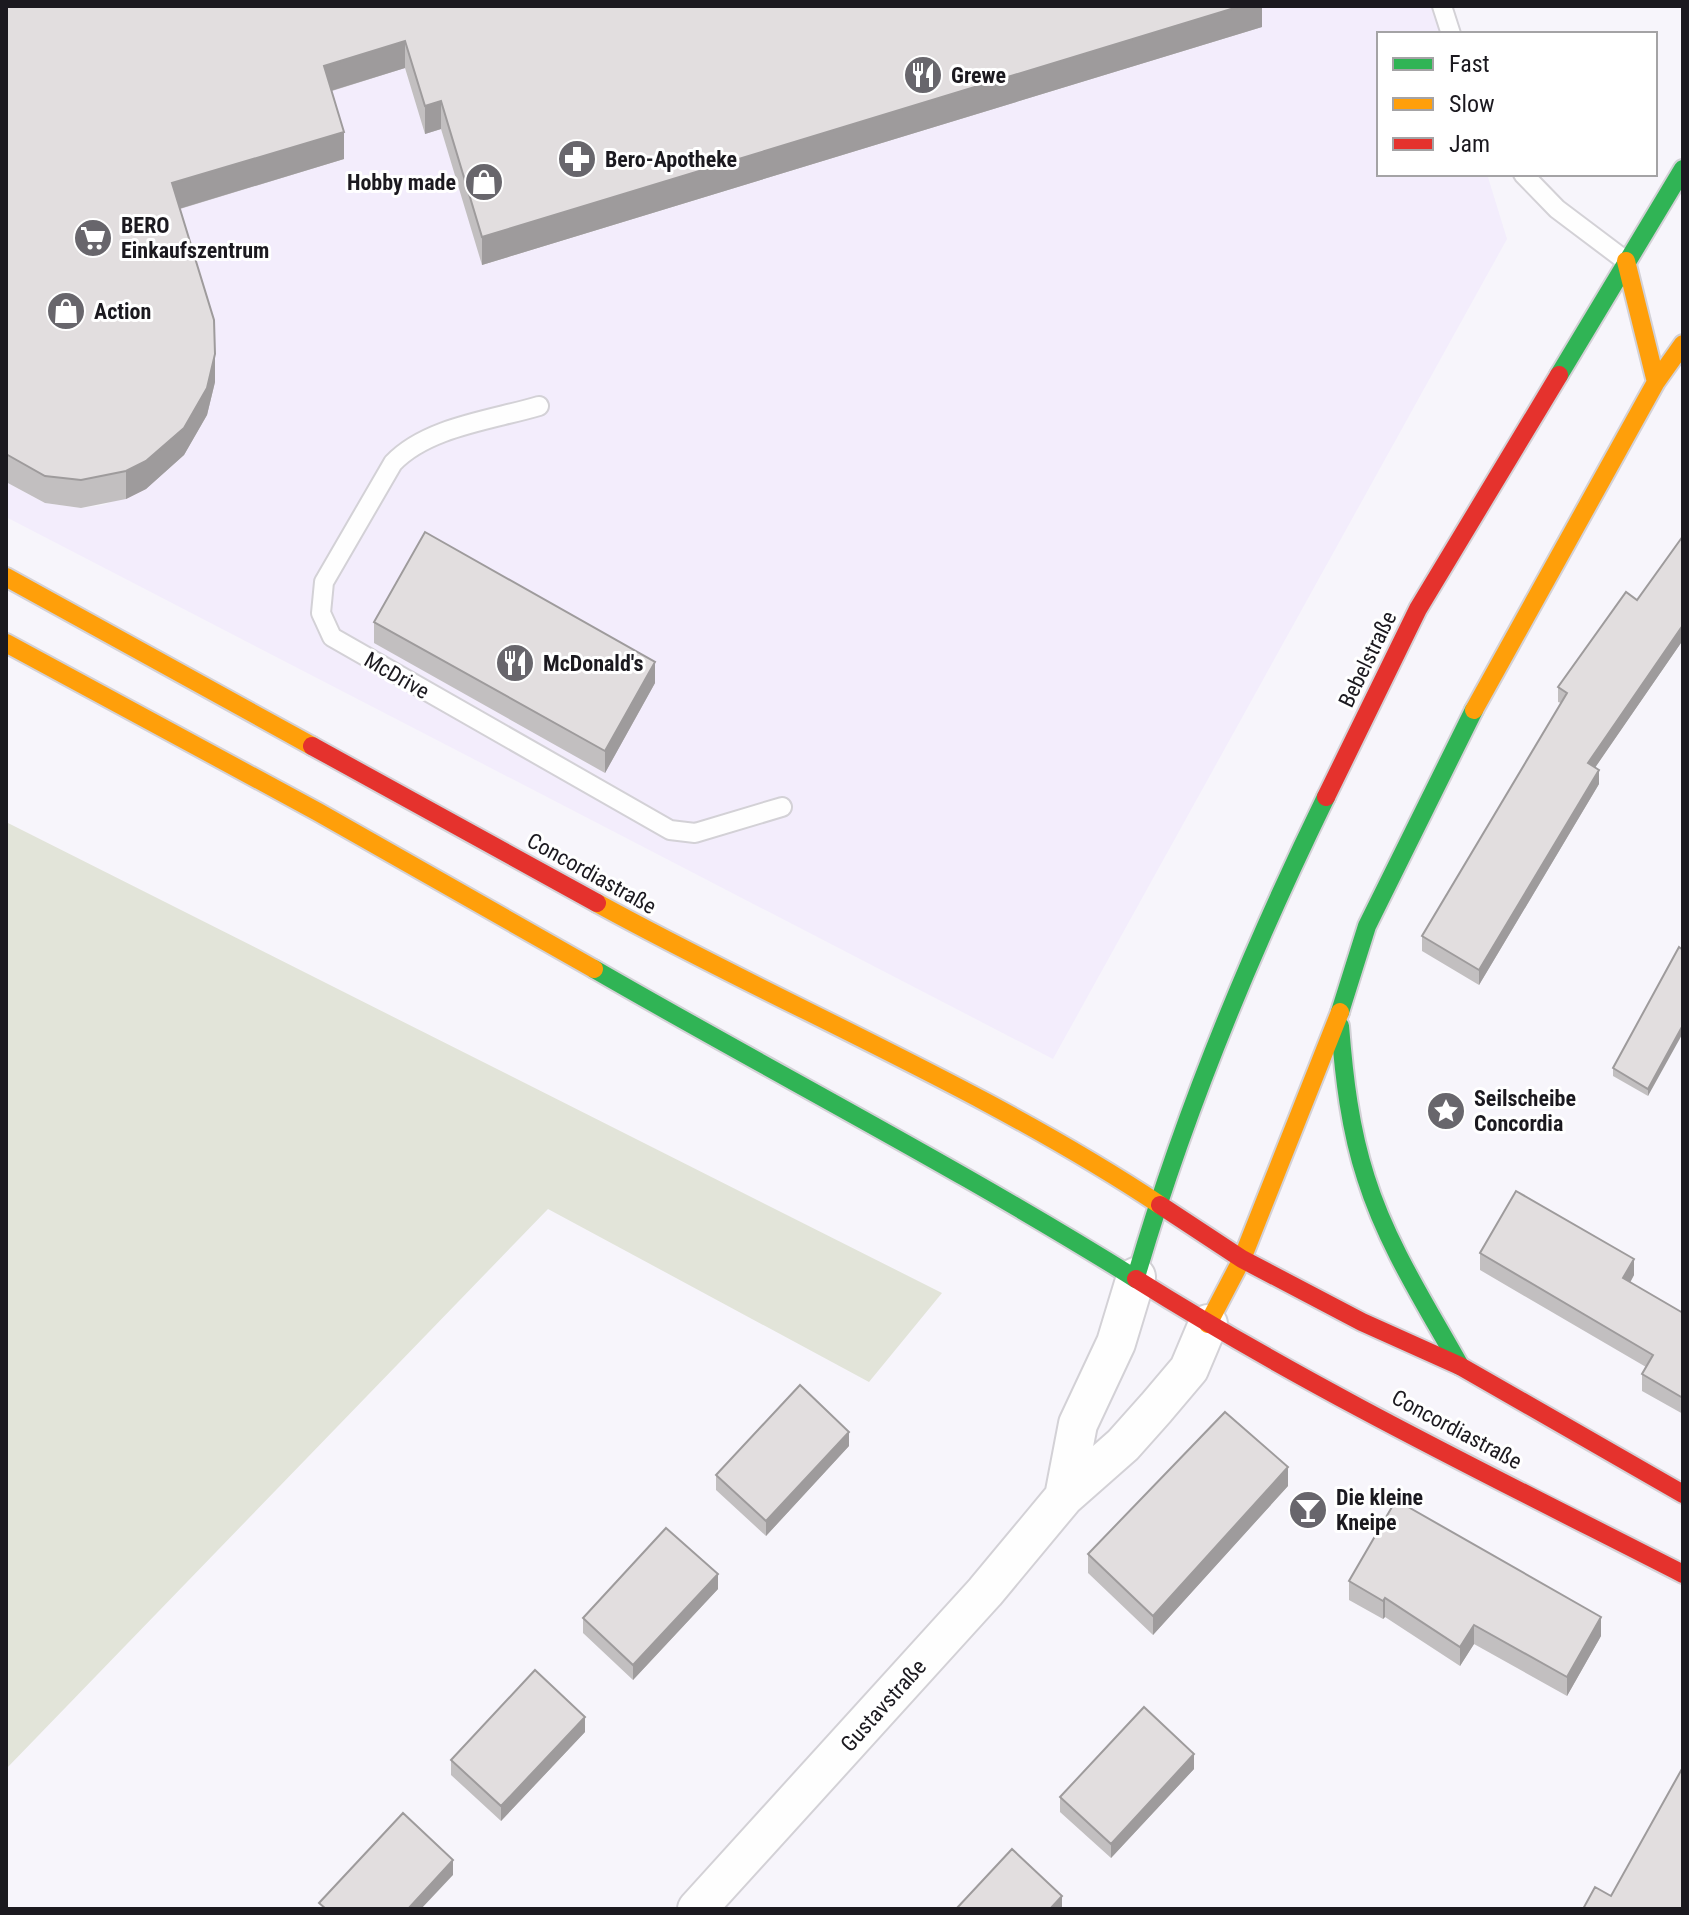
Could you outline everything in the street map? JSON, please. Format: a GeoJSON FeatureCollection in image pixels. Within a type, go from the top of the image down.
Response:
{"type":"FeatureCollection","features":[{"type":"Feature","properties":{"kind":"street","name":"Bebelstraße"},"geometry":{"type":"LineString","coordinates":[[1158,1201],[1201,1083],[1306,838],[1418,609],[1683,169]]}},
{"type":"Feature","properties":{"kind":"street"},"geometry":{"type":"LineString","coordinates":[[1626,261],[1656,382]]}},
{"type":"Feature","properties":{"kind":"street"},"geometry":{"type":"LineString","coordinates":[[1208,1324],[1242,1259],[1339,1017],[1359,945],[1374,912],[1482,695],[1656,382],[1683,344]]}},
{"type":"Feature","properties":{"kind":"street","name":"Concordiastraße"},"geometry":{"type":"LineString","coordinates":[[6,577],[702,961],[890,1051],[1078,1150],[1242,1259],[1362,1322],[1460,1366],[1683,1494]]}},
{"type":"Feature","properties":{"kind":"street","name":"Concordiastraße"},"geometry":{"type":"LineString","coordinates":[[6,643],[318,812],[808,1092],[1013,1202],[1208,1324],[1484,1473],[1683,1574]]}},
{"type":"Feature","properties":{"kind":"street"},"geometry":{"type":"LineString","coordinates":[[1339,1017],[1344,1077],[1366,1176],[1411,1277],[1460,1366]]}},
{"type":"Feature","properties":{"kind":"street"},"geometry":{"type":"LineString","coordinates":[[1136,1277],[1158,1201]]}},
{"type":"Feature","properties":{"kind":"street","name":"Gustavstraße"},"geometry":{"type":"LineString","coordinates":[[1064,1497],[1078,1424],[1116,1343],[1136,1277]]}},
{"type":"Feature","properties":{"kind":"street","name":"Gustavstraße"},"geometry":{"type":"LineString","coordinates":[[697,1909],[985,1592],[1064,1497],[1123,1445],[1189,1369],[1208,1324]]}},
{"type":"Feature","properties":{"kind":"lane"},"geometry":{"type":"LineString","coordinates":[[1442,6],[1450,32]]}},
{"type":"Feature","properties":{"kind":"lane"},"geometry":{"type":"LineString","coordinates":[[1525,176],[1557,209],[1626,261]]}},
{"type":"Feature","properties":{"kind":"lane","name":"McDrive"},"geometry":{"type":"LineString","coordinates":[[539,406],[428,439],[406,449],[393,463],[324,582],[321,613],[332,637],[670,830],[695,833],[782,807]]}},
{"type":"Feature","properties":{"kind":"shaded area"},"geometry":{"type":"Polygon","coordinates":[[[1256,6],[1436,6],[1444,32],[1377,32],[1377,176],[1488,176],[1507,239],[1053,1059],[6,517],[6,482],[45,503],[81,508],[103,505],[146,489],[184,455],[207,415],[172,211],[344,159],[324,93],[405,68],[425,133],[441,129],[483,265],[1262,27],[1256,6]]]}},
{"type":"Feature","properties":{"kind":"shaded area"},"geometry":{"type":"Polygon","coordinates":[[[6,822],[942,1293],[869,1382],[548,1209],[6,1769],[6,822]]]}},
{"type":"Feature","properties":{"kind":"building","name":"BERO Einkaufszentrum"},"geometry":{"type":"Polygon","coordinates":[[[6,6],[1241,6],[482,237],[441,101],[425,106],[405,41],[324,66],[344,132],[172,183],[214,320],[215,354],[207,388],[184,428],[146,461],[126,471],[81,480],[45,476],[6,454],[6,6]]]}},
{"type":"Feature","properties":{"kind":"building","name":"McDonald's"},"geometry":{"type":"Polygon","coordinates":[[[425,532],[655,662],[605,751],[374,622],[425,532]]]}},
{"type":"Feature","properties":{"kind":"building"},"geometry":{"type":"Polygon","coordinates":[[[1683,536],[1683,625],[1588,763],[1599,770],[1479,970],[1422,936],[1567,693],[1558,687],[1626,592],[1637,600],[1683,536]]]}},
{"type":"Feature","properties":{"kind":"building"},"geometry":{"type":"Polygon","coordinates":[[[1679,947],[1683,950],[1683,1025],[1648,1089],[1613,1068],[1679,947]]]}},
{"type":"Feature","properties":{"kind":"building"},"geometry":{"type":"Polygon","coordinates":[[[1516,1191],[1634,1259],[1623,1278],[1683,1313],[1683,1398],[1642,1374],[1653,1355],[1480,1253],[1516,1191]]]}},
{"type":"Feature","properties":{"kind":"building"},"geometry":{"type":"Polygon","coordinates":[[[800,1385],[849,1432],[766,1521],[716,1475],[800,1385]]]}},
{"type":"Feature","properties":{"kind":"building"},"geometry":{"type":"Polygon","coordinates":[[[1225,1412],[1288,1467],[1153,1616],[1088,1554],[1225,1412]]]}},
{"type":"Feature","properties":{"kind":"building"},"geometry":{"type":"Polygon","coordinates":[[[1396,1500],[1601,1617],[1567,1677],[1474,1625],[1460,1647],[1385,1598],[1383,1601],[1349,1581],[1396,1500]]]}},
{"type":"Feature","properties":{"kind":"building"},"geometry":{"type":"Polygon","coordinates":[[[666,1528],[718,1574],[633,1665],[583,1618],[666,1528]]]}},
{"type":"Feature","properties":{"kind":"building"},"geometry":{"type":"Polygon","coordinates":[[[535,1670],[585,1717],[501,1806],[451,1760],[535,1670]]]}},
{"type":"Feature","properties":{"kind":"building"},"geometry":{"type":"Polygon","coordinates":[[[1144,1707],[1194,1754],[1111,1844],[1060,1797],[1144,1707]]]}},
{"type":"Feature","properties":{"kind":"building"},"geometry":{"type":"Polygon","coordinates":[[[1683,1767],[1683,1909],[1583,1909],[1595,1887],[1611,1896],[1683,1767]]]}},
{"type":"Feature","properties":{"kind":"building"},"geometry":{"type":"Polygon","coordinates":[[[403,1813],[453,1860],[408,1909],[326,1909],[319,1903],[403,1813]]]}},
{"type":"Feature","properties":{"kind":"building"},"geometry":{"type":"Polygon","coordinates":[[[1012,1849],[1062,1896],[1050,1909],[956,1909],[1012,1849]]]}},
{"type":"Feature","properties":{"kind":"traffic: fast"},"geometry":{"type":"LineString","coordinates":[[1559,375],[1683,169]]}},
{"type":"Feature","properties":{"kind":"traffic: fast"},"geometry":{"type":"LineString","coordinates":[[1340,1012],[1367,926],[1474,710]]}},
{"type":"Feature","properties":{"kind":"traffic: fast"},"geometry":{"type":"LineString","coordinates":[[1136,1277],[1197,1093],[1271,914],[1326,797]]}},
{"type":"Feature","properties":{"kind":"traffic: fast"},"geometry":{"type":"LineString","coordinates":[[594,969],[935,1160],[1136,1279]]}},
{"type":"Feature","properties":{"kind":"traffic: fast"},"geometry":{"type":"LineString","coordinates":[[1340,1026],[1352,1122],[1360,1159],[1375,1203],[1408,1274],[1460,1366]]}},
{"type":"Feature","properties":{"kind":"traffic: slow"},"geometry":{"type":"LineString","coordinates":[[1626,261],[1656,382]]}},
{"type":"Feature","properties":{"kind":"traffic: slow"},"geometry":{"type":"LineString","coordinates":[[1474,710],[1656,382],[1683,344]]}},
{"type":"Feature","properties":{"kind":"traffic: slow"},"geometry":{"type":"LineString","coordinates":[[6,577],[312,746]]}},
{"type":"Feature","properties":{"kind":"traffic: slow"},"geometry":{"type":"LineString","coordinates":[[6,643],[318,812],[594,969]]}},
{"type":"Feature","properties":{"kind":"traffic: slow"},"geometry":{"type":"LineString","coordinates":[[597,903],[953,1085],[1092,1162],[1160,1205]]}},
{"type":"Feature","properties":{"kind":"traffic: slow"},"geometry":{"type":"LineString","coordinates":[[1208,1324],[1242,1259],[1340,1012]]}},
{"type":"Feature","properties":{"kind":"traffic: jam"},"geometry":{"type":"LineString","coordinates":[[1326,797],[1418,609],[1559,375]]}},
{"type":"Feature","properties":{"kind":"traffic: jam"},"geometry":{"type":"LineString","coordinates":[[312,746],[597,903]]}},
{"type":"Feature","properties":{"kind":"traffic: jam"},"geometry":{"type":"LineString","coordinates":[[1160,1205],[1242,1259],[1362,1322],[1460,1366],[1683,1494]]}},
{"type":"Feature","properties":{"kind":"traffic: jam"},"geometry":{"type":"LineString","coordinates":[[1136,1279],[1337,1396],[1683,1574]]}},
{"type":"Feature","properties":{"kind":"place","name":"Grewe"},"geometry":{"type":"Point","coordinates":[923,75]}},
{"type":"Feature","properties":{"kind":"place","name":"Bero-Apotheke"},"geometry":{"type":"Point","coordinates":[577,159]}},
{"type":"Feature","properties":{"kind":"place","name":"Hobby made"},"geometry":{"type":"Point","coordinates":[484,182]}},
{"type":"Feature","properties":{"kind":"place","name":"BERO Einkaufszentrum"},"geometry":{"type":"Point","coordinates":[93,238]}},
{"type":"Feature","properties":{"kind":"place","name":"Action"},"geometry":{"type":"Point","coordinates":[66,311]}},
{"type":"Feature","properties":{"kind":"place","name":"McDonald's"},"geometry":{"type":"Point","coordinates":[515,663]}},
{"type":"Feature","properties":{"kind":"place","name":"Seilscheibe Concordia"},"geometry":{"type":"Point","coordinates":[1446,1111]}},
{"type":"Feature","properties":{"kind":"place","name":"Die kleine Kneipe"},"geometry":{"type":"Point","coordinates":[1308,1510]}}]}
